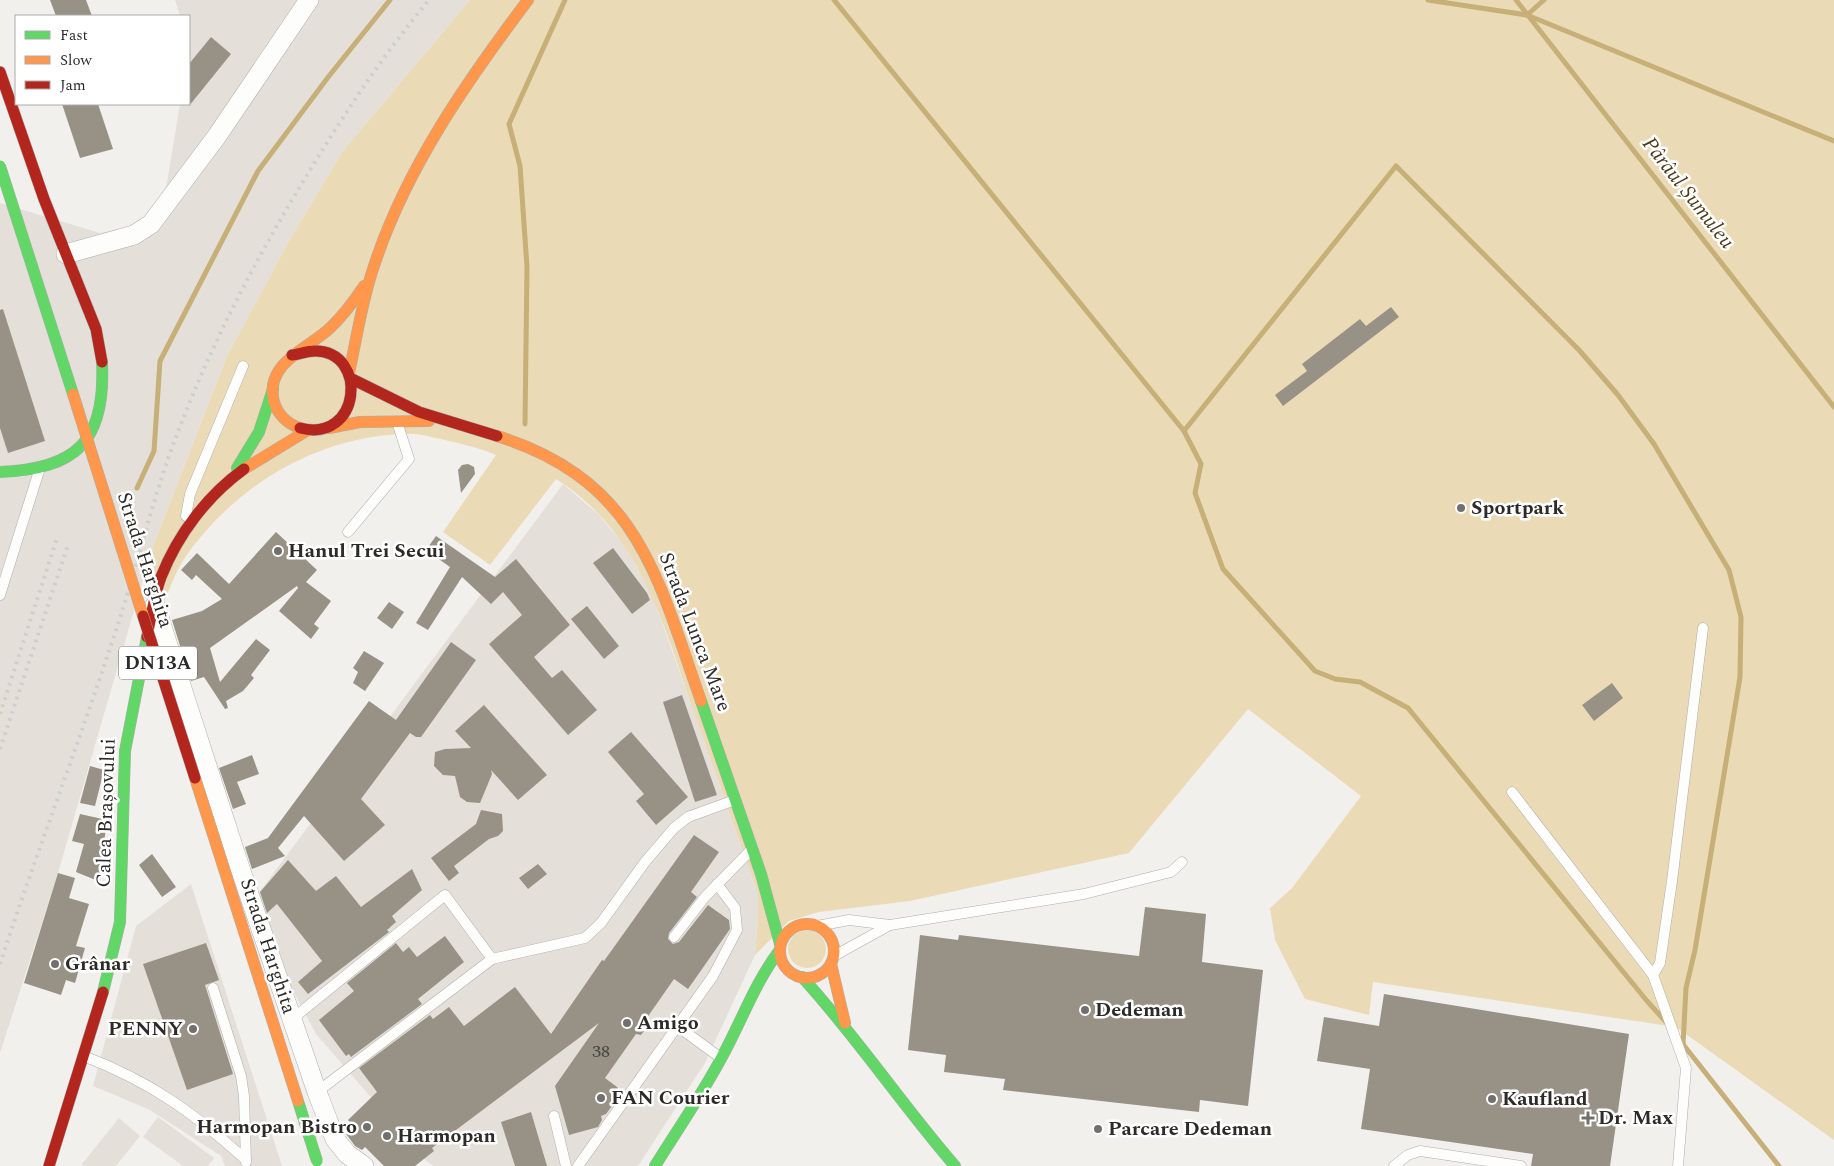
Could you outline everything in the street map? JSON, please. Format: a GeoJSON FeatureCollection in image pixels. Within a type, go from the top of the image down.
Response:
{"type":"FeatureCollection","features":[{"type":"Feature","properties":{"kind":"main road"},"geometry":{"type":"LineString","coordinates":[[370,278],[338,321],[325,333],[282,364],[275,376],[272,389],[277,408],[282,417],[298,428],[308,430],[329,428],[339,422],[351,402],[350,376],[370,278],[378,252],[411,178],[467,85],[528,0]]}},
{"type":"Feature","properties":{"kind":"main road"},"geometry":{"type":"LineString","coordinates":[[0,72],[30,162],[89,309],[101,348],[104,374],[97,420],[89,437],[80,448],[58,463],[40,470],[0,472]]}},
{"type":"Feature","properties":{"kind":"main road","name":"Strada Harghita"},"geometry":{"type":"LineString","coordinates":[[0,166],[318,1163]]}},
{"type":"Feature","properties":{"kind":"main road"},"geometry":{"type":"LineString","coordinates":[[292,356],[305,351],[318,350],[336,358],[350,376]]}},
{"type":"Feature","properties":{"kind":"main road","name":"Strada Lunca Mare"},"geometry":{"type":"LineString","coordinates":[[350,376],[401,404],[444,421],[502,436],[552,459],[598,493],[633,532],[657,576],[736,800],[761,874],[779,947]]}},
{"type":"Feature","properties":{"kind":"main road","name":"Calea Brașovului"},"geometry":{"type":"LineString","coordinates":[[48,1166],[111,968],[118,935],[122,903],[124,766],[128,731],[154,603],[171,555],[184,532],[200,510],[230,478],[259,432],[272,389]]}},
{"type":"Feature","properties":{"kind":"main road","name":"Strada Lunca Mare"},"geometry":{"type":"LineString","coordinates":[[329,428],[360,422],[444,421]]}},
{"type":"Feature","properties":{"kind":"main road","name":"Calea Brașovului"},"geometry":{"type":"LineString","coordinates":[[230,478],[259,457],[308,430]]}},
{"type":"Feature","properties":{"kind":"main road","name":"Strada Lunca Mare"},"geometry":{"type":"LineString","coordinates":[[761,874],[778,894]]}},
{"type":"Feature","properties":{"kind":"main road"},"geometry":{"type":"LineString","coordinates":[[794,910],[831,938],[832,960],[846,1027]]}},
{"type":"Feature","properties":{"kind":"main road"},"geometry":{"type":"LineString","coordinates":[[655,1166],[722,1058],[744,1017],[762,974],[790,928],[813,924]]}},
{"type":"Feature","properties":{"kind":"main road"},"geometry":{"type":"LineString","coordinates":[[779,947],[784,966],[800,977],[846,1027],[904,1105],[955,1166]]}},
{"type":"Feature","properties":{"kind":"main road"},"geometry":{"type":"LineString","coordinates":[[783,985],[800,977],[820,974],[832,960]]}},
{"type":"Feature","properties":{"kind":"main road"},"geometry":{"type":"LineString","coordinates":[[744,1017],[763,1000]]}},
{"type":"Feature","properties":{"kind":"street"},"geometry":{"type":"LineString","coordinates":[[66,254],[134,235],[151,224],[216,136],[309,0]]}},
{"type":"Feature","properties":{"kind":"street"},"geometry":{"type":"LineString","coordinates":[[154,603],[291,1020],[317,1092],[335,1139],[347,1154],[364,1166]]}},
{"type":"Feature","properties":{"kind":"lane"},"geometry":{"type":"LineString","coordinates":[[184,532],[190,494],[243,366]]}},
{"type":"Feature","properties":{"kind":"lane"},"geometry":{"type":"LineString","coordinates":[[348,532],[409,459],[397,421]]}},
{"type":"Feature","properties":{"kind":"lane"},"geometry":{"type":"LineString","coordinates":[[0,595],[40,470]]}},
{"type":"Feature","properties":{"kind":"lane"},"geometry":{"type":"LineString","coordinates":[[1653,976],[1660,962],[1672,881],[1703,628]]}},
{"type":"Feature","properties":{"kind":"lane"},"geometry":{"type":"LineString","coordinates":[[1512,792],[1653,976],[1686,1068],[1678,1166]]}},
{"type":"Feature","properties":{"kind":"lane"},"geometry":{"type":"LineString","coordinates":[[317,1092],[492,959],[585,938],[601,923],[645,862],[674,828],[688,817],[736,800]]}},
{"type":"Feature","properties":{"kind":"lane"},"geometry":{"type":"LineString","coordinates":[[674,937],[717,884],[752,849]]}},
{"type":"Feature","properties":{"kind":"lane"},"geometry":{"type":"LineString","coordinates":[[813,924],[849,920],[890,926],[1084,894],[1171,872],[1182,862]]}},
{"type":"Feature","properties":{"kind":"lane"},"geometry":{"type":"LineString","coordinates":[[578,1166],[713,976],[737,930],[735,908],[717,884]]}},
{"type":"Feature","properties":{"kind":"lane"},"geometry":{"type":"LineString","coordinates":[[291,1020],[445,895],[492,959]]}},
{"type":"Feature","properties":{"kind":"lane"},"geometry":{"type":"LineString","coordinates":[[832,960],[890,926]]}},
{"type":"Feature","properties":{"kind":"lane"},"geometry":{"type":"LineString","coordinates":[[213,988],[241,1076],[244,1096],[247,1163]]}},
{"type":"Feature","properties":{"kind":"lane"},"geometry":{"type":"LineString","coordinates":[[677,1026],[722,1058]]}},
{"type":"Feature","properties":{"kind":"lane"},"geometry":{"type":"LineString","coordinates":[[84,1057],[144,1082],[169,1098],[202,1122],[247,1163]]}},
{"type":"Feature","properties":{"kind":"lane"},"geometry":{"type":"LineString","coordinates":[[554,1116],[566,1166]]}},
{"type":"Feature","properties":{"kind":"lane"},"geometry":{"type":"LineString","coordinates":[[1394,1166],[1408,1155],[1420,1151],[1521,1166]]}},
{"type":"Feature","properties":{"kind":"shaded area"},"geometry":{"type":"Polygon","coordinates":[[[175,0],[470,0],[343,151],[288,243],[227,356],[151,552],[58,873],[0,1053],[0,203],[100,233],[140,225],[162,212],[180,105],[190,105],[190,15],[180,15],[175,0]]]}},
{"type":"Feature","properties":{"kind":"shaded area"},"geometry":{"type":"Polygon","coordinates":[[[470,0],[1834,0],[1834,1140],[1676,1027],[1373,982],[1369,1015],[1305,999],[1275,940],[1270,908],[1292,888],[1361,796],[1248,709],[1129,853],[910,901],[819,912],[789,921],[755,955],[758,894],[673,651],[647,586],[630,555],[610,527],[585,501],[556,479],[490,565],[443,532],[496,455],[477,448],[417,434],[375,437],[342,444],[311,455],[281,470],[253,488],[227,509],[204,533],[181,564],[162,607],[151,552],[227,356],[288,243],[343,151],[470,0]]]}},
{"type":"Feature","properties":{"kind":"shaded area","name":"Harmopan"},"geometry":{"type":"Polygon","coordinates":[[[563,484],[598,514],[625,546],[652,594],[758,894],[755,955],[705,1063],[638,1166],[434,1166],[426,1161],[316,1034],[290,985],[255,898],[563,484]]]}},
{"type":"Feature","properties":{"kind":"shaded area"},"geometry":{"type":"Polygon","coordinates":[[[191,884],[282,1166],[225,1166],[221,1156],[150,1110],[93,1086],[136,926],[191,884]]]}},
{"type":"Feature","properties":{"kind":"shaded area"},"geometry":{"type":"Polygon","coordinates":[[[807,930],[821,935],[826,949],[821,963],[807,968],[793,963],[788,949],[793,935],[807,930]]]}},
{"type":"Feature","properties":{"kind":"shaded area"},"geometry":{"type":"Polygon","coordinates":[[[158,1117],[214,1158],[208,1166],[183,1166],[143,1137],[158,1117]]]}},
{"type":"Feature","properties":{"kind":"shaded area"},"geometry":{"type":"Polygon","coordinates":[[[119,1118],[140,1136],[116,1166],[84,1166],[82,1164],[119,1118]]]}},
{"type":"Feature","properties":{"kind":"building"},"geometry":{"type":"Polygon","coordinates":[[[50,0],[86,0],[92,15],[56,15],[50,0]]]}},
{"type":"Feature","properties":{"kind":"building"},"geometry":{"type":"Polygon","coordinates":[[[211,37],[231,54],[190,105],[190,63],[211,37]]]}},
{"type":"Feature","properties":{"kind":"building"},"geometry":{"type":"Polygon","coordinates":[[[62,105],[98,105],[113,149],[80,158],[62,105]]]}},
{"type":"Feature","properties":{"kind":"building"},"geometry":{"type":"Polygon","coordinates":[[[1391,307],[1399,317],[1283,406],[1275,395],[1307,371],[1302,364],[1360,319],[1366,326],[1391,307]]]}},
{"type":"Feature","properties":{"kind":"building"},"geometry":{"type":"Polygon","coordinates":[[[3,309],[45,441],[8,453],[0,428],[0,310],[3,309]]]}},
{"type":"Feature","properties":{"kind":"building"},"geometry":{"type":"Polygon","coordinates":[[[468,464],[474,467],[475,474],[461,493],[458,470],[462,465],[468,464]]]}},
{"type":"Feature","properties":{"kind":"building"},"geometry":{"type":"Polygon","coordinates":[[[276,532],[317,570],[306,582],[331,601],[314,624],[319,628],[311,639],[279,611],[298,588],[297,586],[210,648],[220,682],[256,639],[270,650],[251,675],[254,678],[243,691],[226,701],[228,708],[225,709],[204,677],[191,681],[172,620],[202,611],[222,599],[196,575],[192,580],[181,570],[197,553],[229,584],[276,532]]]}},
{"type":"Feature","properties":{"kind":"building"},"geometry":{"type":"Polygon","coordinates":[[[436,536],[495,577],[516,559],[570,625],[534,657],[552,678],[562,670],[597,710],[568,735],[489,644],[522,615],[503,592],[491,604],[462,577],[428,630],[416,623],[450,567],[426,550],[436,536]]]}},
{"type":"Feature","properties":{"kind":"building"},"geometry":{"type":"Polygon","coordinates":[[[613,548],[647,593],[650,600],[632,614],[593,563],[613,548]]]}},
{"type":"Feature","properties":{"kind":"building"},"geometry":{"type":"Polygon","coordinates":[[[389,602],[404,612],[392,629],[377,618],[389,602]]]}},
{"type":"Feature","properties":{"kind":"building"},"geometry":{"type":"Polygon","coordinates":[[[587,606],[619,646],[604,659],[571,619],[587,606]]]}},
{"type":"Feature","properties":{"kind":"building"},"geometry":{"type":"Polygon","coordinates":[[[451,642],[476,660],[421,737],[416,737],[410,733],[361,799],[385,825],[344,861],[304,816],[278,848],[285,856],[252,869],[245,847],[268,838],[369,701],[396,720],[451,642]]]}},
{"type":"Feature","properties":{"kind":"building"},"geometry":{"type":"Polygon","coordinates":[[[364,651],[384,663],[365,691],[353,683],[358,672],[353,668],[364,651]]]}},
{"type":"Feature","properties":{"kind":"building"},"geometry":{"type":"Polygon","coordinates":[[[1612,683],[1623,698],[1594,721],[1582,705],[1612,683]]]}},
{"type":"Feature","properties":{"kind":"building"},"geometry":{"type":"Polygon","coordinates":[[[682,695],[717,795],[695,802],[663,702],[682,695]]]}},
{"type":"Feature","properties":{"kind":"building"},"geometry":{"type":"Polygon","coordinates":[[[484,705],[547,775],[518,800],[491,770],[492,774],[480,803],[467,802],[460,797],[455,776],[443,775],[434,766],[435,752],[445,749],[471,748],[455,731],[484,705]]]}},
{"type":"Feature","properties":{"kind":"building"},"geometry":{"type":"Polygon","coordinates":[[[631,732],[688,797],[656,825],[636,801],[644,794],[608,752],[631,732]]]}},
{"type":"Feature","properties":{"kind":"building"},"geometry":{"type":"Polygon","coordinates":[[[252,755],[259,774],[237,782],[246,804],[233,809],[219,768],[252,755]]]}},
{"type":"Feature","properties":{"kind":"building"},"geometry":{"type":"Polygon","coordinates":[[[90,766],[104,770],[95,806],[80,803],[90,766]]]}},
{"type":"Feature","properties":{"kind":"building"},"geometry":{"type":"Polygon","coordinates":[[[481,810],[502,814],[503,831],[498,836],[489,839],[454,866],[459,873],[449,881],[431,858],[476,824],[481,810]]]}},
{"type":"Feature","properties":{"kind":"building"},"geometry":{"type":"Polygon","coordinates":[[[80,814],[107,820],[104,843],[108,844],[108,848],[98,881],[76,872],[84,844],[72,841],[80,814]]]}},
{"type":"Feature","properties":{"kind":"building"},"geometry":{"type":"Polygon","coordinates":[[[694,835],[719,852],[691,892],[697,897],[669,933],[668,939],[673,944],[679,942],[708,905],[729,920],[730,929],[688,989],[674,979],[644,1022],[647,1027],[641,1035],[636,1034],[605,1078],[617,1087],[621,1094],[606,1114],[601,1116],[602,1120],[598,1127],[569,1135],[555,1086],[599,1023],[432,1148],[434,1151],[415,1166],[384,1166],[365,1147],[362,1150],[355,1146],[344,1131],[352,1124],[348,1120],[377,1092],[359,1068],[430,1015],[433,1019],[449,1007],[464,1026],[515,987],[551,1034],[602,960],[604,961],[694,835]]]}},
{"type":"Feature","properties":{"kind":"building"},"geometry":{"type":"Polygon","coordinates":[[[152,854],[176,887],[162,897],[139,865],[152,854]]]}},
{"type":"Feature","properties":{"kind":"building"},"geometry":{"type":"Polygon","coordinates":[[[288,860],[316,891],[336,876],[361,907],[412,869],[422,890],[392,916],[396,922],[387,930],[389,932],[308,994],[298,982],[322,961],[277,904],[267,913],[260,892],[288,860]]]}},
{"type":"Feature","properties":{"kind":"building"},"geometry":{"type":"Polygon","coordinates":[[[538,864],[547,874],[528,889],[519,878],[538,864]]]}},
{"type":"Feature","properties":{"kind":"building"},"geometry":{"type":"Polygon","coordinates":[[[58,873],[75,878],[69,898],[89,904],[76,946],[85,948],[75,983],[66,980],[61,995],[24,983],[58,873]]]}},
{"type":"Feature","properties":{"kind":"building","name":"Dedeman"},"geometry":{"type":"Polygon","coordinates":[[[1145,907],[1206,914],[1202,962],[1263,970],[1248,1106],[1200,1100],[1199,1112],[1003,1090],[1005,1079],[944,1072],[946,1055],[908,1050],[920,935],[958,940],[959,935],[1139,956],[1145,907]]]}},
{"type":"Feature","properties":{"kind":"building"},"geometry":{"type":"Polygon","coordinates":[[[445,936],[464,962],[418,999],[422,1004],[351,1057],[349,1054],[346,1056],[319,1020],[354,991],[347,983],[396,943],[403,952],[409,947],[417,957],[445,936]]]}},
{"type":"Feature","properties":{"kind":"building","name":"PENNY"},"geometry":{"type":"Polygon","coordinates":[[[206,943],[219,980],[205,985],[233,1074],[187,1090],[143,964],[206,943]]]}},
{"type":"Feature","properties":{"kind":"building","name":"Kaufland"},"geometry":{"type":"Polygon","coordinates":[[[1384,994],[1629,1034],[1610,1166],[1531,1166],[1533,1154],[1361,1129],[1370,1069],[1317,1061],[1324,1017],[1379,1026],[1384,994]]]}},
{"type":"Feature","properties":{"kind":"building"},"geometry":{"type":"Polygon","coordinates":[[[531,1112],[547,1166],[515,1166],[501,1122],[531,1112]]]}},
{"type":"Feature","properties":{"kind":"waterway"},"geometry":{"type":"LineString","coordinates":[[137,488],[154,451],[160,361],[258,171],[329,76],[390,0]]}},
{"type":"Feature","properties":{"kind":"waterway"},"geometry":{"type":"LineString","coordinates":[[525,424],[527,267],[520,166],[509,124],[565,0]]}},
{"type":"Feature","properties":{"kind":"waterway"},"geometry":{"type":"LineString","coordinates":[[834,0],[1184,431],[1201,464],[1195,493],[1223,569],[1315,671],[1335,679],[1360,682],[1408,708],[1666,1022]]}},
{"type":"Feature","properties":{"kind":"waterway"},"geometry":{"type":"LineString","coordinates":[[1428,0],[1527,15],[1834,141]]}},
{"type":"Feature","properties":{"kind":"waterway","name":"Pârâul Șumuleu"},"geometry":{"type":"LineString","coordinates":[[1516,0],[1834,407]]}},
{"type":"Feature","properties":{"kind":"waterway"},"geometry":{"type":"LineString","coordinates":[[1527,15],[1544,0]]}},
{"type":"Feature","properties":{"kind":"waterway"},"geometry":{"type":"LineString","coordinates":[[1184,431],[1396,166],[1579,350],[1618,395],[1654,444],[1729,570],[1741,617],[1740,677],[1695,950],[1686,988],[1683,1045]]}},
{"type":"Feature","properties":{"kind":"waterway"},"geometry":{"type":"LineString","coordinates":[[1682,1043],[1779,1166]]}},
{"type":"Feature","properties":{"kind":"railway"},"geometry":{"type":"LineString","coordinates":[[0,964],[114,636],[169,457],[205,365],[236,300],[307,175],[365,85],[429,0]]}},
{"type":"Feature","properties":{"kind":"railway"},"geometry":{"type":"LineString","coordinates":[[0,714],[57,538]]}},
{"type":"Feature","properties":{"kind":"railway"},"geometry":{"type":"LineString","coordinates":[[0,749],[68,545]]}},
{"type":"Feature","properties":{"kind":"traffic: fast"},"geometry":{"type":"LineString","coordinates":[[0,166],[73,394]]}},
{"type":"Feature","properties":{"kind":"traffic: fast"},"geometry":{"type":"LineString","coordinates":[[0,472],[27,470],[49,465],[67,457],[81,446],[92,431],[99,412],[102,389],[102,362]]}},
{"type":"Feature","properties":{"kind":"traffic: fast"},"geometry":{"type":"LineString","coordinates":[[237,468],[259,432],[273,389]]}},
{"type":"Feature","properties":{"kind":"traffic: fast"},"geometry":{"type":"LineString","coordinates":[[103,992],[120,922],[125,751],[147,637]]}},
{"type":"Feature","properties":{"kind":"traffic: fast"},"geometry":{"type":"LineString","coordinates":[[701,701],[761,874],[780,944]]}},
{"type":"Feature","properties":{"kind":"traffic: fast"},"geometry":{"type":"LineString","coordinates":[[655,1166],[699,1097],[730,1042],[770,963],[779,951]]}},
{"type":"Feature","properties":{"kind":"traffic: fast"},"geometry":{"type":"LineString","coordinates":[[802,977],[842,1023],[955,1166]]}},
{"type":"Feature","properties":{"kind":"traffic: fast"},"geometry":{"type":"LineString","coordinates":[[298,1101],[317,1161]]}},
{"type":"Feature","properties":{"kind":"traffic: slow"},"geometry":{"type":"LineString","coordinates":[[349,373],[370,279],[387,230],[403,194],[440,127],[461,94],[528,0]]}},
{"type":"Feature","properties":{"kind":"traffic: slow"},"geometry":{"type":"LineString","coordinates":[[300,428],[284,418],[276,407],[273,388],[275,377],[290,358],[321,336],[335,323],[364,286]]}},
{"type":"Feature","properties":{"kind":"traffic: slow"},"geometry":{"type":"LineString","coordinates":[[73,394],[143,616]]}},
{"type":"Feature","properties":{"kind":"traffic: slow"},"geometry":{"type":"LineString","coordinates":[[329,428],[360,422],[429,421]]}},
{"type":"Feature","properties":{"kind":"traffic: slow"},"geometry":{"type":"LineString","coordinates":[[244,469],[308,430]]}},
{"type":"Feature","properties":{"kind":"traffic: slow"},"geometry":{"type":"LineString","coordinates":[[497,436],[545,455],[583,479],[612,507],[636,539],[655,574],[671,613],[701,701]]}},
{"type":"Feature","properties":{"kind":"traffic: slow"},"geometry":{"type":"LineString","coordinates":[[195,778],[298,1101]]}},
{"type":"Feature","properties":{"kind":"traffic: slow"},"geometry":{"type":"LineString","coordinates":[[802,924],[812,924],[822,928],[830,936],[834,951],[830,966],[822,974],[812,978],[802,978],[792,974],[784,966],[780,956],[780,946],[784,936],[792,928],[802,924]]}},
{"type":"Feature","properties":{"kind":"traffic: slow"},"geometry":{"type":"LineString","coordinates":[[831,964],[845,1023]]}},
{"type":"Feature","properties":{"kind":"traffic: jam"},"geometry":{"type":"LineString","coordinates":[[0,72],[44,199],[96,329],[102,362]]}},
{"type":"Feature","properties":{"kind":"traffic: jam"},"geometry":{"type":"LineString","coordinates":[[292,355],[309,351],[332,355],[344,365],[350,380],[351,396],[346,411],[336,423],[320,429],[300,428]]}},
{"type":"Feature","properties":{"kind":"traffic: jam"},"geometry":{"type":"LineString","coordinates":[[352,379],[419,412],[497,436]]}},
{"type":"Feature","properties":{"kind":"traffic: jam"},"geometry":{"type":"LineString","coordinates":[[147,637],[161,577],[176,546],[206,504],[244,469]]}},
{"type":"Feature","properties":{"kind":"traffic: jam"},"geometry":{"type":"LineString","coordinates":[[143,616],[195,778]]}},
{"type":"Feature","properties":{"kind":"traffic: jam"},"geometry":{"type":"LineString","coordinates":[[49,1166],[103,992]]}},
{"type":"Feature","properties":{"kind":"place","name":"Sportpark"},"geometry":{"type":"Point","coordinates":[1461,508]}},
{"type":"Feature","properties":{"kind":"place","name":"Hanul Trei Secui"},"geometry":{"type":"Point","coordinates":[278,551]}},
{"type":"Feature","properties":{"kind":"place","name":"Grânar"},"geometry":{"type":"Point","coordinates":[55,964]}},
{"type":"Feature","properties":{"kind":"place","name":"Dedeman"},"geometry":{"type":"Point","coordinates":[1085,1010]}},
{"type":"Feature","properties":{"kind":"place","name":"Amigo"},"geometry":{"type":"Point","coordinates":[627,1023]}},
{"type":"Feature","properties":{"kind":"place","name":"PENNY"},"geometry":{"type":"Point","coordinates":[193,1029]}},
{"type":"Feature","properties":{"kind":"place","name":"FAN Courier"},"geometry":{"type":"Point","coordinates":[601,1098]}},
{"type":"Feature","properties":{"kind":"place","name":"Kaufland"},"geometry":{"type":"Point","coordinates":[1492,1099]}},
{"type":"Feature","properties":{"kind":"place","name":"Dr. Max"},"geometry":{"type":"Point","coordinates":[1588,1118]}},
{"type":"Feature","properties":{"kind":"place","name":"Harmopan Bistro"},"geometry":{"type":"Point","coordinates":[367,1127]}},
{"type":"Feature","properties":{"kind":"place","name":"Parcare Dedeman"},"geometry":{"type":"Point","coordinates":[1098,1129]}},
{"type":"Feature","properties":{"kind":"place","name":"Harmopan"},"geometry":{"type":"Point","coordinates":[387,1136]}}]}
